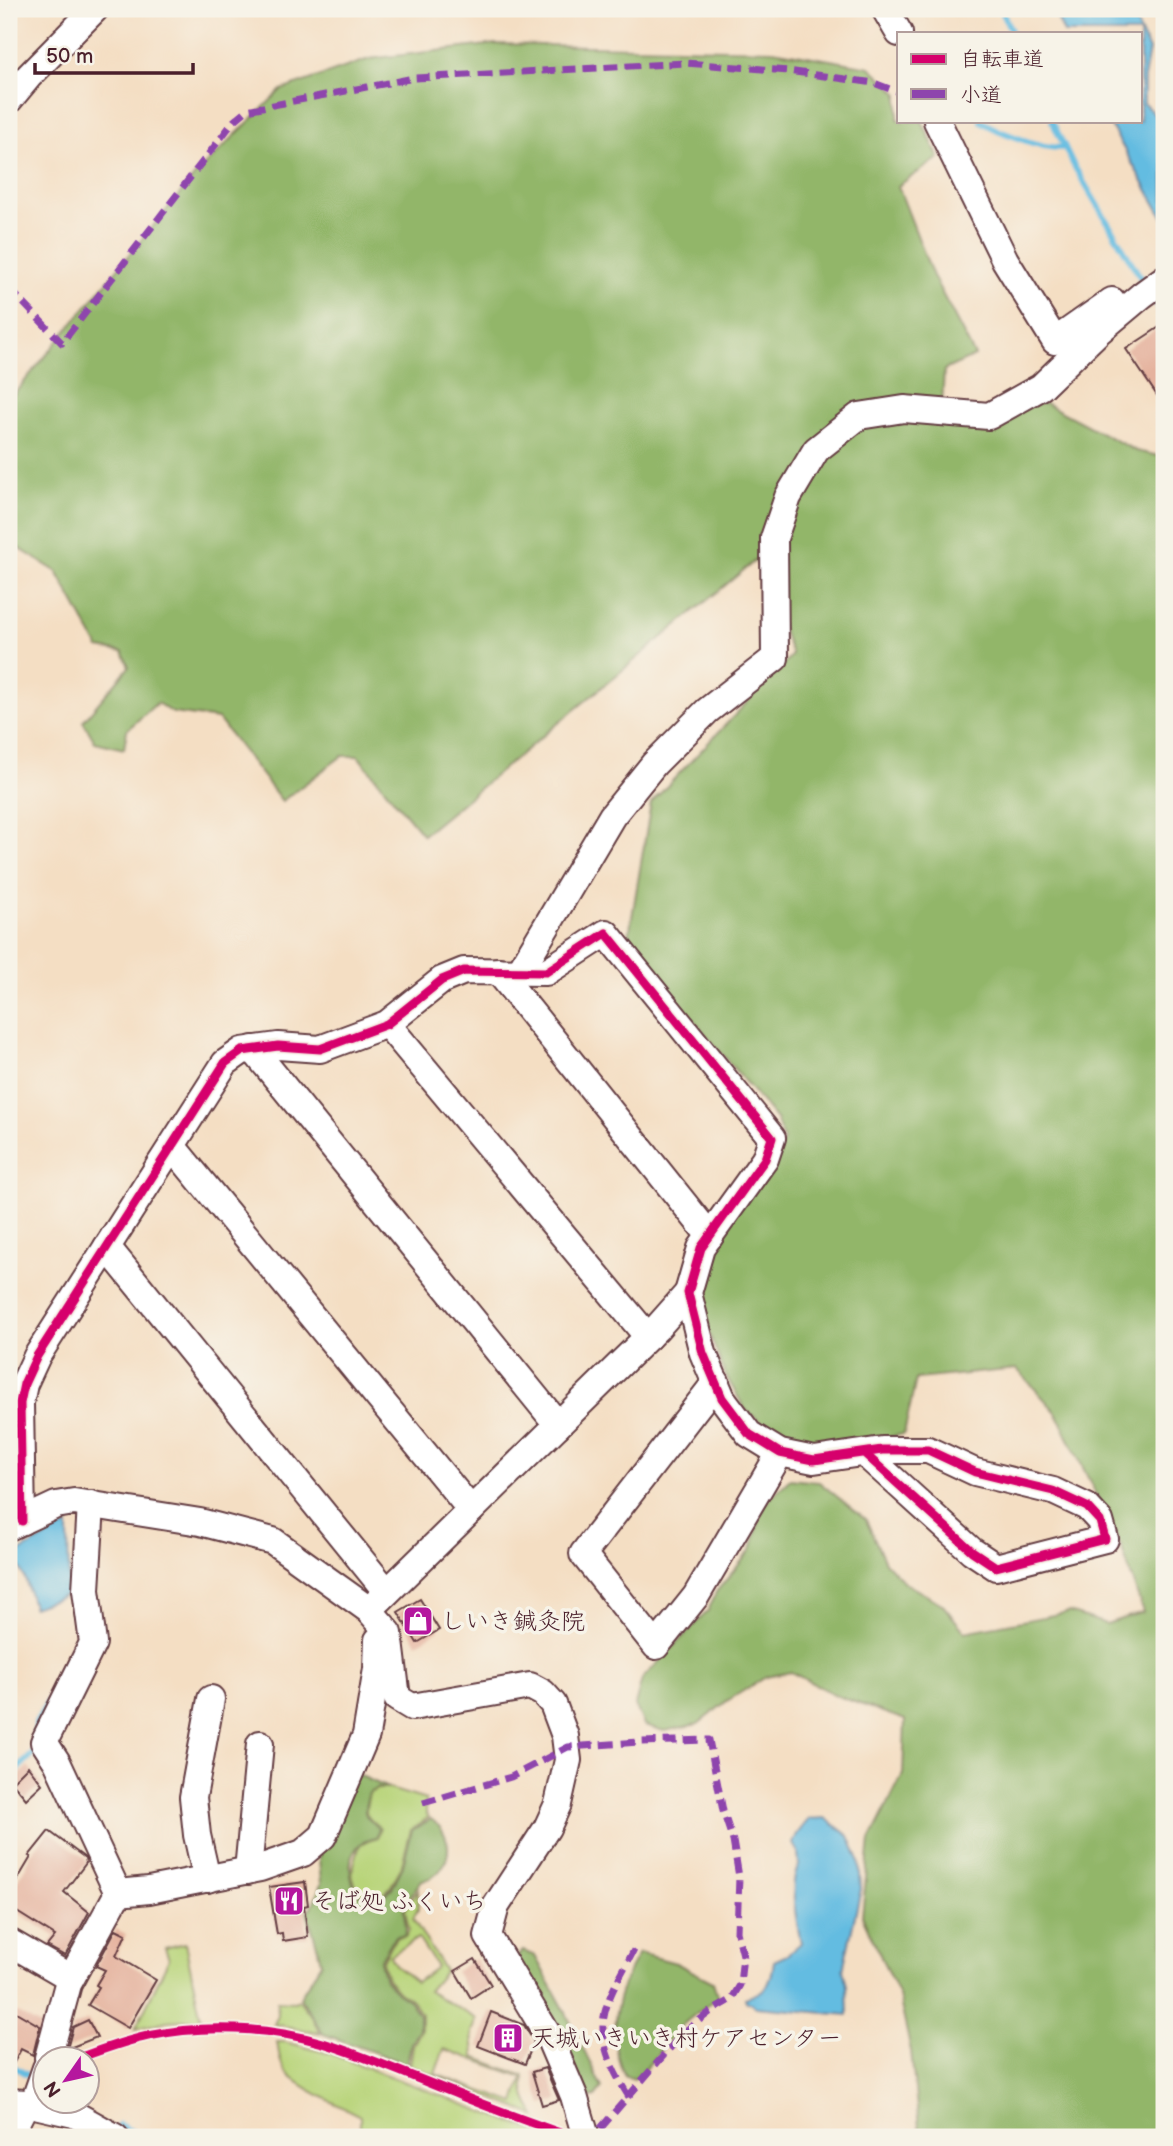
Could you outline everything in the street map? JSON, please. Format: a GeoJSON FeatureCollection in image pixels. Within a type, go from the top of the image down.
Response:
{"type":"FeatureCollection","features":[{"type":"Feature","properties":{"kind":"street"},"geometry":{"type":"LineString","coordinates":[[9,100],[95,9]]}},
{"type":"Feature","properties":{"kind":"street"},"geometry":{"type":"LineString","coordinates":[[886,9],[898,32]]}},
{"type":"Feature","properties":{"kind":"street"},"geometry":{"type":"LineString","coordinates":[[937,122],[1005,260],[1055,341],[1119,296],[1150,289]]}},
{"type":"Feature","properties":{"kind":"street"},"geometry":{"type":"LineString","coordinates":[[509,971],[612,816],[654,764],[707,711],[775,658],[774,538],[788,497],[816,450],[859,416],[904,409],[989,416],[1041,387],[1099,331],[1150,289]]}},
{"type":"Feature","properties":{"kind":"street"},"geometry":{"type":"LineString","coordinates":[[118,1893],[149,1890],[248,1871],[303,1853],[323,1836],[366,1735],[377,1669],[378,1607],[471,1510],[648,1337],[688,1293],[701,1248],[765,1159],[772,1138],[606,933],[546,972],[464,971],[442,980],[387,1024],[320,1049],[278,1046],[253,1049],[242,1051],[225,1063],[37,1356],[24,1384],[20,1403],[15,1524],[56,1505],[74,1502],[200,1522],[272,1541],[378,1607]]}},
{"type":"Feature","properties":{"kind":"street"},"geometry":{"type":"LineString","coordinates":[[509,971],[710,1236]]}},
{"type":"Feature","properties":{"kind":"street"},"geometry":{"type":"LineString","coordinates":[[387,1024],[648,1337]]}},
{"type":"Feature","properties":{"kind":"street"},"geometry":{"type":"LineString","coordinates":[[253,1049],[558,1425]]}},
{"type":"Feature","properties":{"kind":"street"},"geometry":{"type":"LineString","coordinates":[[172,1146],[471,1510]]}},
{"type":"Feature","properties":{"kind":"street"},"geometry":{"type":"LineString","coordinates":[[107,1247],[378,1607],[389,1633],[397,1698],[412,1707],[530,1686],[543,1693],[552,1704],[568,1747],[568,1760],[558,1804],[547,1828],[496,1906],[488,1936],[548,2035],[574,2096],[586,2137]]}},
{"type":"Feature","properties":{"kind":"street"},"geometry":{"type":"LineString","coordinates":[[688,1293],[704,1353],[722,1398],[749,1434],[780,1453],[814,1460],[882,1450],[928,1450],[975,1472],[1054,1491],[1087,1507],[1100,1521],[1105,1539],[996,1567],[972,1551],[864,1453]]}},
{"type":"Feature","properties":{"kind":"street"},"geometry":{"type":"LineString","coordinates":[[716,1382],[583,1554],[656,1646],[695,1596],[780,1453]]}},
{"type":"Feature","properties":{"kind":"street"},"geometry":{"type":"LineString","coordinates":[[91,1504],[86,1590],[93,1643],[44,1742],[57,1762],[118,1893]]}},
{"type":"Feature","properties":{"kind":"street"},"geometry":{"type":"LineString","coordinates":[[207,1879],[197,1835],[193,1797],[211,1699]]}},
{"type":"Feature","properties":{"kind":"street"},"geometry":{"type":"LineString","coordinates":[[248,1871],[260,1744]]}},
{"type":"Feature","properties":{"kind":"street"},"geometry":{"type":"LineString","coordinates":[[52,2044],[71,1978],[118,1893]]}},
{"type":"Feature","properties":{"kind":"street"},"geometry":{"type":"LineString","coordinates":[[9,1942],[71,1978]]}},
{"type":"Feature","properties":{"kind":"street"},"geometry":{"type":"LineString","coordinates":[[9,2136],[23,2103]]}},
{"type":"Feature","properties":{"kind":"street"},"geometry":{"type":"LineString","coordinates":[[74,2114],[90,2137]]}},
{"type":"Feature","properties":{"kind":"street"},"geometry":{"type":"LineString","coordinates":[[74,2114],[115,2137]]}},
{"type":"Feature","properties":{"kind":"green space"},"geometry":{"type":"Polygon","coordinates":[[[496,44],[773,50],[870,67],[897,92],[897,122],[922,122],[939,158],[898,186],[933,276],[975,356],[944,370],[941,423],[1045,403],[1136,451],[1164,457],[1164,2137],[920,2137],[911,2051],[899,1996],[862,1916],[870,1840],[903,1774],[905,1720],[835,1695],[791,1672],[766,1677],[727,1701],[698,1724],[664,1731],[644,1725],[635,1705],[642,1679],[708,1611],[716,1592],[751,1550],[764,1504],[790,1479],[819,1482],[866,1520],[885,1562],[905,1583],[942,1604],[965,1632],[1069,1612],[1106,1624],[1143,1612],[1121,1546],[1056,1412],[1017,1369],[916,1379],[904,1434],[828,1449],[781,1439],[745,1409],[726,1376],[705,1323],[701,1282],[711,1248],[784,1141],[776,1119],[628,941],[651,803],[792,655],[756,560],[423,835],[358,756],[342,756],[282,801],[218,719],[173,713],[157,703],[127,730],[124,749],[95,742],[83,721],[129,667],[123,652],[99,648],[57,572],[17,547],[9,533],[9,400],[198,172],[281,90],[369,59],[496,44]]]}},
{"type":"Feature","properties":{"kind":"green space"},"geometry":{"type":"Polygon","coordinates":[[[354,1773],[388,1788],[378,1788],[369,1793],[367,1800],[365,1813],[379,1828],[377,1837],[360,1845],[352,1859],[351,1877],[359,1895],[381,1899],[392,1888],[402,1868],[412,1830],[431,1819],[442,1829],[447,1842],[447,1855],[441,1869],[433,1877],[422,1880],[406,1904],[405,1935],[395,1936],[380,1961],[385,1980],[410,2001],[419,2015],[419,2029],[411,2044],[407,2064],[323,2034],[300,1997],[321,1963],[307,1912],[312,1907],[321,1884],[318,1847],[354,1773]]]}},
{"type":"Feature","properties":{"kind":"green space"},"geometry":{"type":"Polygon","coordinates":[[[377,1789],[390,1789],[426,1800],[426,1813],[429,1817],[411,1830],[401,1868],[381,1898],[359,1893],[351,1874],[360,1844],[378,1837],[380,1828],[366,1813],[369,1793],[377,1789]]]}},
{"type":"Feature","properties":{"kind":"green space"},"geometry":{"type":"Polygon","coordinates":[[[418,1890],[418,1909],[413,1919],[445,1971],[428,1991],[477,2019],[472,2033],[474,2057],[524,2076],[526,2097],[536,2116],[410,2065],[413,2045],[421,2030],[421,2014],[412,2000],[399,1992],[387,1979],[382,1962],[396,1937],[406,1936],[409,1930],[405,1910],[418,1890]],[[418,1938],[390,1956],[396,1966],[416,1982],[437,1967],[418,1938]],[[444,2049],[435,2074],[515,2103],[523,2077],[444,2049]]]}},
{"type":"Feature","properties":{"kind":"green space"},"geometry":{"type":"Polygon","coordinates":[[[185,1943],[201,2019],[167,2021],[135,2029],[169,1959],[165,1948],[185,1943]]]}},
{"type":"Feature","properties":{"kind":"green space"},"geometry":{"type":"Polygon","coordinates":[[[523,1951],[535,1956],[565,2011],[602,2088],[595,2097],[584,2099],[515,1959],[523,1951]]]}},
{"type":"Feature","properties":{"kind":"green space"},"geometry":{"type":"Polygon","coordinates":[[[639,1953],[676,1963],[713,1982],[718,1998],[678,2029],[634,2079],[625,2076],[615,2045],[614,2029],[619,1997],[639,1953]]]}},
{"type":"Feature","properties":{"kind":"green space"},"geometry":{"type":"Polygon","coordinates":[[[299,2000],[320,2033],[274,2024],[278,2016],[277,2001],[299,2000]]]}},
{"type":"Feature","properties":{"kind":"green space"},"geometry":{"type":"Polygon","coordinates":[[[277,2042],[331,2054],[550,2137],[365,2137],[360,2129],[360,2116],[307,2088],[289,2075],[281,2063],[277,2042]]]}},
{"type":"Feature","properties":{"kind":"water"},"geometry":{"type":"Polygon","coordinates":[[[1053,9],[1130,9],[1141,32],[1064,32],[1053,9]]]}},
{"type":"Feature","properties":{"kind":"water"},"geometry":{"type":"Polygon","coordinates":[[[1142,35],[1149,50],[1144,78],[1144,104],[1164,120],[1164,219],[1109,122],[1142,122],[1142,35]]]}},
{"type":"Feature","properties":{"kind":"water"},"geometry":{"type":"Polygon","coordinates":[[[68,1525],[69,1594],[33,1607],[26,1581],[14,1555],[68,1525]]]}},
{"type":"Feature","properties":{"kind":"water"},"geometry":{"type":"Polygon","coordinates":[[[825,1818],[849,1836],[859,1860],[861,1889],[843,1969],[847,1986],[848,2015],[756,2007],[745,1998],[764,1989],[772,1976],[774,1961],[787,1955],[801,1943],[794,1892],[799,1866],[798,1852],[793,1844],[809,1819],[825,1818]]]}},
{"type":"Feature","properties":{"kind":"building"},"geometry":{"type":"Polygon","coordinates":[[[1164,324],[1164,406],[1126,349],[1164,324]]]}},
{"type":"Feature","properties":{"kind":"building","name":"しいき鍼灸院"},"geometry":{"type":"Polygon","coordinates":[[[420,1599],[439,1630],[417,1643],[398,1612],[420,1599]]]}},
{"type":"Feature","properties":{"kind":"building"},"geometry":{"type":"Polygon","coordinates":[[[28,1766],[42,1784],[26,1799],[12,1782],[28,1766]]]}},
{"type":"Feature","properties":{"kind":"building"},"geometry":{"type":"Polygon","coordinates":[[[49,1831],[85,1858],[86,1863],[64,1892],[89,1912],[65,1956],[47,1946],[55,1936],[9,1907],[9,1894],[31,1857],[29,1856],[49,1831]]]}},
{"type":"Feature","properties":{"kind":"building","name":"そば処 ふくいち"},"geometry":{"type":"Polygon","coordinates":[[[305,1882],[308,1905],[304,1906],[308,1937],[283,1941],[282,1933],[277,1934],[269,1887],[305,1882]]]}},
{"type":"Feature","properties":{"kind":"building"},"geometry":{"type":"Polygon","coordinates":[[[116,1929],[126,1934],[116,1956],[156,1980],[128,2028],[88,2005],[105,1970],[96,1966],[116,1929]]]}},
{"type":"Feature","properties":{"kind":"building"},"geometry":{"type":"Polygon","coordinates":[[[475,1959],[491,1985],[471,1998],[455,1971],[475,1959]]]}},
{"type":"Feature","properties":{"kind":"building"},"geometry":{"type":"Polygon","coordinates":[[[9,2008],[40,2026],[36,2044],[32,2044],[32,2054],[21,2049],[9,2072],[9,2008]]]}},
{"type":"Feature","properties":{"kind":"building","name":"天城いきいき村ケアセンター"},"geometry":{"type":"Polygon","coordinates":[[[491,2012],[524,2025],[534,2042],[525,2064],[478,2046],[491,2012]]]}},
{"type":"Feature","properties":{"kind":"building"},"geometry":{"type":"Polygon","coordinates":[[[88,2020],[97,2037],[80,2044],[68,2044],[73,2027],[88,2020]]]}},
{"type":"Feature","properties":{"kind":"building"},"geometry":{"type":"Polygon","coordinates":[[[545,2068],[559,2100],[542,2105],[532,2072],[545,2068]]]}},
{"type":"Feature","properties":{"kind":"waterway"},"geometry":{"type":"LineString","coordinates":[[1001,9],[1012,32]]}},
{"type":"Feature","properties":{"kind":"waterway"},"geometry":{"type":"LineString","coordinates":[[983,122],[1035,144],[1065,147]]}},
{"type":"Feature","properties":{"kind":"waterway"},"geometry":{"type":"LineString","coordinates":[[1052,122],[1074,166],[1145,285]]}},
{"type":"Feature","properties":{"kind":"waterway"},"geometry":{"type":"LineString","coordinates":[[1152,297],[1164,316]]}},
{"type":"Feature","properties":{"kind":"waterway"},"geometry":{"type":"LineString","coordinates":[[9,1777],[35,1752],[36,1722],[58,1685]]}},
{"type":"Feature","properties":{"kind":"waterway"},"geometry":{"type":"LineString","coordinates":[[9,2064],[26,2074]]}},
{"type":"Feature","properties":{"kind":"waterway"},"geometry":{"type":"LineString","coordinates":[[119,2125],[142,2137]]}},
{"type":"Feature","properties":{"kind":"marked path"},"geometry":{"type":"LineString","coordinates":[[9,288],[62,343],[234,121],[247,110],[414,78],[686,63],[788,71],[874,83],[897,92]]}},
{"type":"Feature","properties":{"kind":"marked path"},"geometry":{"type":"LineString","coordinates":[[423,1803],[511,1777],[568,1747],[709,1740],[739,1877],[737,1932],[743,1955],[740,1985],[731,2000],[684,2032],[593,2137]]}},
{"type":"Feature","properties":{"kind":"marked path"},"geometry":{"type":"LineString","coordinates":[[629,2097],[607,2054],[603,2025],[610,1996],[634,1950]]}},
{"type":"Feature","properties":{"kind":"cycle path"},"geometry":{"type":"LineString","coordinates":[[22,1521],[20,1403],[24,1384],[37,1356],[225,1063],[242,1051],[278,1046],[320,1049],[387,1024],[442,980],[464,971],[546,972],[606,933],[772,1138],[765,1159],[701,1248],[688,1293],[703,1353],[722,1398],[749,1434],[780,1453],[814,1460],[882,1450],[928,1450],[975,1472],[1053,1491],[1087,1507],[1100,1521],[1105,1539],[996,1567],[972,1551],[864,1453]]}},
{"type":"Feature","properties":{"kind":"cycle path"},"geometry":{"type":"LineString","coordinates":[[102,2050],[130,2040],[169,2032],[236,2029],[280,2033],[357,2054],[485,2106],[571,2137]]}},
{"type":"Feature","properties":{"kind":"place","name":"しいき鍼灸院"},"geometry":{"type":"Point","coordinates":[418,1621]}},
{"type":"Feature","properties":{"kind":"place","name":"そば処 ふくいち"},"geometry":{"type":"Point","coordinates":[289,1901]}},
{"type":"Feature","properties":{"kind":"place","name":"天城いきいき村ケアセンター"},"geometry":{"type":"Point","coordinates":[508,2038]}}]}
